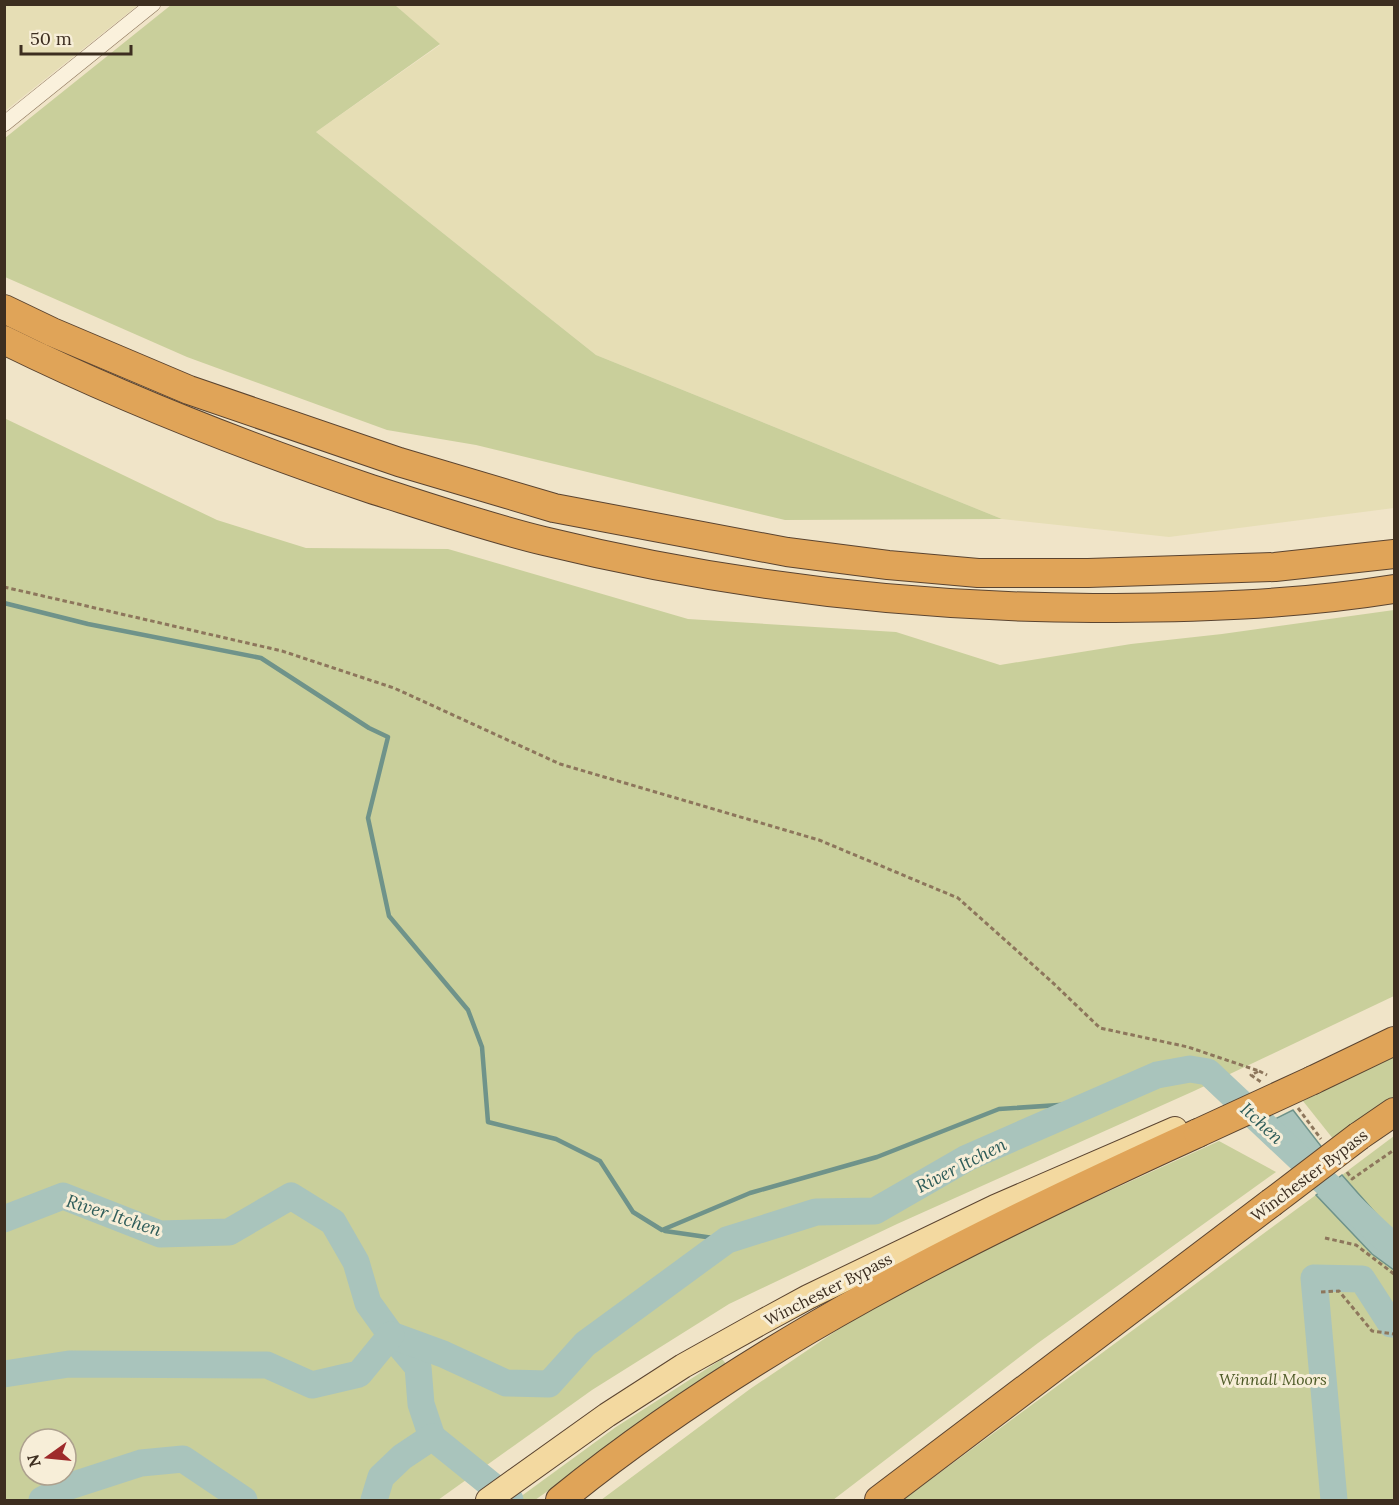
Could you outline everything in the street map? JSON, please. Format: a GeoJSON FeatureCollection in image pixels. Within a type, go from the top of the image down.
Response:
{"type":"FeatureCollection","features":[{"type":"Feature","properties":{"kind":"highway"},"geometry":{"type":"LineString","coordinates":[[4,309],[52,332],[189,390],[399,462],[554,508],[787,552],[888,565],[978,573],[1088,573],[1275,567],[1395,554]]}},
{"type":"Feature","properties":{"kind":"highway"},"geometry":{"type":"LineString","coordinates":[[4,340],[207,428],[302,465],[421,505],[540,541],[747,582],[886,599],[1027,607],[1141,608],[1270,603],[1395,589]]}},
{"type":"Feature","properties":{"kind":"highway"},"geometry":{"type":"LineString","coordinates":[[565,1496],[712,1389],[837,1312],[952,1249],[1196,1127],[1313,1080],[1395,1041]]}},
{"type":"Feature","properties":{"kind":"highway","name":"Winchester Bypass"},"geometry":{"type":"LineString","coordinates":[[879,1500],[1359,1136],[1395,1112]]}},
{"type":"Feature","properties":{"kind":"main road","name":"Winchester Bypass"},"geometry":{"type":"LineString","coordinates":[[488,1500],[607,1415],[683,1366],[808,1297],[994,1207],[1196,1127]]}},
{"type":"Feature","properties":{"kind":"street"},"geometry":{"type":"LineString","coordinates":[[4,124],[153,4]]}},
{"type":"Feature","properties":{"kind":"path"},"geometry":{"type":"LineString","coordinates":[[4,587],[282,651],[394,688],[560,764],[819,840],[958,898],[1100,1028],[1188,1047],[1267,1075]]}},
{"type":"Feature","properties":{"kind":"path"},"geometry":{"type":"LineString","coordinates":[[1259,1071],[1251,1075],[1268,1087]]}},
{"type":"Feature","properties":{"kind":"path"},"geometry":{"type":"LineString","coordinates":[[1294,1104],[1323,1141]]}},
{"type":"Feature","properties":{"kind":"path"},"geometry":{"type":"LineString","coordinates":[[1345,1169],[1353,1179],[1395,1150]]}},
{"type":"Feature","properties":{"kind":"path"},"geometry":{"type":"LineString","coordinates":[[1325,1238],[1356,1245],[1395,1274]]}},
{"type":"Feature","properties":{"kind":"path"},"geometry":{"type":"LineString","coordinates":[[1321,1292],[1339,1291],[1372,1331],[1395,1334]]}},
{"type":"Feature","properties":{"kind":"shaded area"},"geometry":{"type":"Polygon","coordinates":[[[5,4],[138,4],[138,5],[5,111],[5,4]]]}},
{"type":"Feature","properties":{"kind":"shaded area"},"geometry":{"type":"Polygon","coordinates":[[[395,5],[1394,5],[1394,508],[1169,537],[1002,519],[596,355],[316,132],[440,45],[395,5]]]}},
{"type":"Feature","properties":{"kind":"green space"},"geometry":{"type":"Polygon","coordinates":[[[171,5],[395,5],[440,44],[316,132],[596,355],[1002,519],[785,520],[476,445],[387,430],[187,357],[5,277],[5,138],[171,5]]]}},
{"type":"Feature","properties":{"kind":"green space"},"geometry":{"type":"Polygon","coordinates":[[[4,418],[217,520],[306,548],[448,549],[688,619],[896,632],[1000,665],[1131,644],[1394,610],[1394,996],[1194,1091],[897,1224],[729,1304],[592,1390],[438,1500],[5,1500],[4,418]]]}},
{"type":"Feature","properties":{"kind":"green space"},"geometry":{"type":"Polygon","coordinates":[[[1394,1055],[1394,1098],[1334,1140],[1303,1101],[1394,1055]]]}},
{"type":"Feature","properties":{"kind":"green space"},"geometry":{"type":"Polygon","coordinates":[[[1394,1136],[1394,1234],[1342,1175],[1394,1136]]]}},
{"type":"Feature","properties":{"kind":"green space"},"geometry":{"type":"Polygon","coordinates":[[[1219,1141],[1276,1172],[1038,1343],[833,1500],[601,1500],[750,1389],[892,1293],[1006,1238],[1219,1141]]]}},
{"type":"Feature","properties":{"kind":"green space","name":"Winnall Moors"},"geometry":{"type":"Polygon","coordinates":[[[1328,1186],[1394,1246],[1394,1500],[903,1500],[1328,1186]]]}},
{"type":"Feature","properties":{"kind":"green space"},"geometry":{"type":"Polygon","coordinates":[[[722,1359],[727,1365],[535,1500],[516,1500],[616,1427],[722,1359]]]}},
{"type":"Feature","properties":{"kind":"water"},"geometry":{"type":"Polygon","coordinates":[[[1293,1110],[1324,1150],[1296,1170],[1259,1127],[1293,1110]]]}},
{"type":"Feature","properties":{"kind":"water"},"geometry":{"type":"Polygon","coordinates":[[[1342,1175],[1394,1234],[1394,1270],[1372,1254],[1316,1195],[1342,1175]]]}},
{"type":"Feature","properties":{"kind":"waterway"},"geometry":{"type":"LineString","coordinates":[[4,603],[88,624],[261,658],[369,728],[388,737],[368,818],[389,916],[468,1010],[482,1047],[488,1122],[556,1139],[600,1161],[633,1212],[662,1230],[750,1193],[877,1157],[999,1109],[1090,1103]]}},
{"type":"Feature","properties":{"kind":"waterway","name":"River Itchen"},"geometry":{"type":"LineString","coordinates":[[391,1335],[443,1354],[506,1383],[549,1384],[585,1344],[727,1240],[816,1212],[875,1211],[967,1158],[1157,1075],[1190,1069],[1208,1072],[1394,1246]]}},
{"type":"Feature","properties":{"kind":"waterway","name":"River Itchen"},"geometry":{"type":"LineString","coordinates":[[4,1219],[63,1196],[160,1234],[229,1232],[291,1196],[333,1222],[356,1262],[368,1303],[418,1367],[421,1404],[432,1437]]}},
{"type":"Feature","properties":{"kind":"waterway","name":"River Itchen"},"geometry":{"type":"LineString","coordinates":[[665,1231],[727,1240]]}},
{"type":"Feature","properties":{"kind":"waterway"},"geometry":{"type":"LineString","coordinates":[[1334,1500],[1314,1278],[1362,1279],[1391,1324],[1394,1324]]}},
{"type":"Feature","properties":{"kind":"waterway","name":"River Itchen"},"geometry":{"type":"LineString","coordinates":[[4,1374],[69,1364],[267,1365],[312,1385],[359,1374],[391,1335]]}},
{"type":"Feature","properties":{"kind":"waterway"},"geometry":{"type":"LineString","coordinates":[[374,1500],[381,1477],[402,1457],[432,1437],[510,1500]]}},
{"type":"Feature","properties":{"kind":"waterway"},"geometry":{"type":"LineString","coordinates":[[42,1500],[67,1487],[141,1463],[183,1459],[244,1500]]}},
{"type":"Feature","properties":{"kind":"water label","name":"Itchen"},"geometry":{"type":"Point","coordinates":[1262,1123]}}]}
